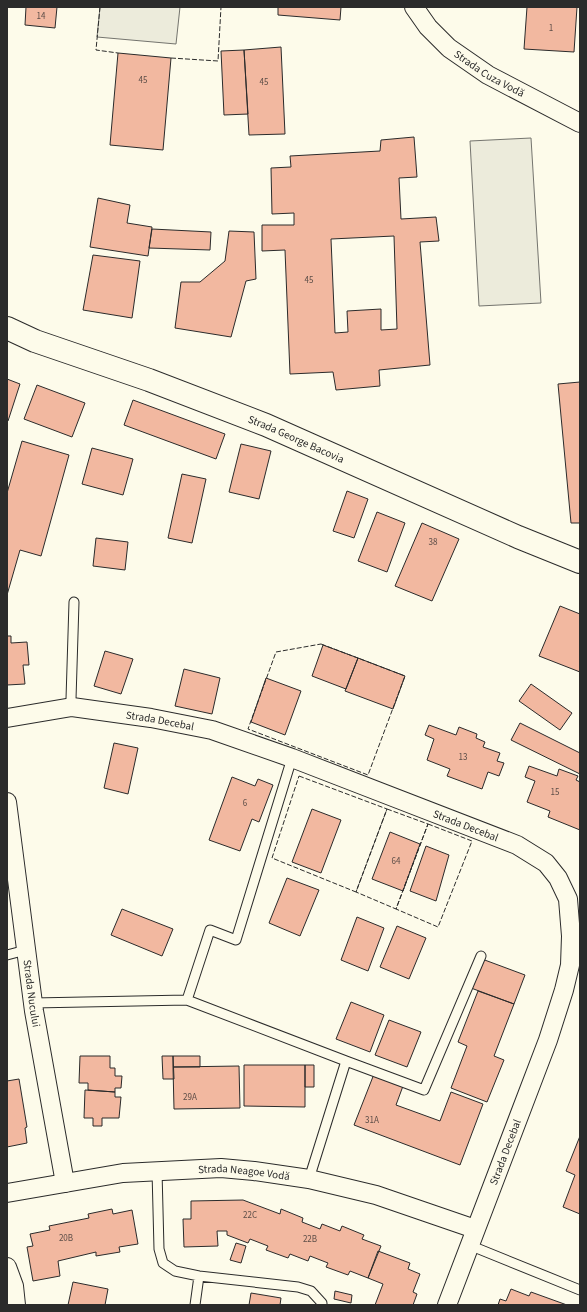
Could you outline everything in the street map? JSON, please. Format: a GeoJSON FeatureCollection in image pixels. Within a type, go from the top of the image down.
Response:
{"type":"FeatureCollection","features":[{"type":"Feature","properties":{"kind":"street","name":"Strada Cuza Vodă"},"geometry":{"type":"LineString","coordinates":[[414,7],[428,27],[449,48],[488,75],[580,122]]}},
{"type":"Feature","properties":{"kind":"street","name":"Strada George Bacovia"},"geometry":{"type":"LineString","coordinates":[[7,328],[35,341],[149,380],[266,425],[518,537],[580,562]]}},
{"type":"Feature","properties":{"kind":"street","name":"Strada Decebal"},"geometry":{"type":"LineString","coordinates":[[7,718],[72,707],[151,718],[212,730],[292,758],[517,845],[546,862],[558,878],[568,899],[571,936],[570,965],[564,990],[548,1040],[447,1305]]}},
{"type":"Feature","properties":{"kind":"street","name":"Strada Nucului"},"geometry":{"type":"LineString","coordinates":[[7,802],[32,1003],[65,1183]]}},
{"type":"Feature","properties":{"kind":"street","name":"Strada Neagoe Vodă"},"geometry":{"type":"LineString","coordinates":[[7,1193],[123,1173],[221,1168],[254,1171],[310,1179],[376,1195],[472,1237]]}},
{"type":"Feature","properties":{"kind":"street"},"geometry":{"type":"LineString","coordinates":[[7,1267],[14,1286],[16,1305]]}},
{"type":"Feature","properties":{"kind":"lane"},"geometry":{"type":"LineString","coordinates":[[72,707],[74,602]]}},
{"type":"Feature","properties":{"kind":"lane"},"geometry":{"type":"LineString","coordinates":[[187,1000],[210,930],[236,940],[292,758]]}},
{"type":"Feature","properties":{"kind":"lane"},"geometry":{"type":"LineString","coordinates":[[7,955],[26,950]]}},
{"type":"Feature","properties":{"kind":"lane"},"geometry":{"type":"LineString","coordinates":[[32,1003],[187,1000],[346,1062],[424,1090],[481,956]]}},
{"type":"Feature","properties":{"kind":"lane"},"geometry":{"type":"LineString","coordinates":[[310,1179],[346,1062]]}},
{"type":"Feature","properties":{"kind":"lane"},"geometry":{"type":"LineString","coordinates":[[158,1171],[159,1249],[163,1263],[175,1271],[199,1276],[298,1287],[310,1291],[322,1303],[322,1305]]}},
{"type":"Feature","properties":{"kind":"lane"},"geometry":{"type":"LineString","coordinates":[[472,1237],[580,1290]]}},
{"type":"Feature","properties":{"kind":"lane"},"geometry":{"type":"LineString","coordinates":[[195,1305],[199,1276]]}},
{"type":"Feature","properties":{"kind":"shaded area"},"geometry":{"type":"Polygon","coordinates":[[[100,7],[180,7],[176,44],[97,37],[100,7]]]}},
{"type":"Feature","properties":{"kind":"shaded area"},"geometry":{"type":"Polygon","coordinates":[[[531,138],[541,303],[479,306],[470,141],[531,138]]]}},
{"type":"Feature","properties":{"kind":"building"},"geometry":{"type":"Polygon","coordinates":[[[26,7],[57,7],[55,28],[25,25],[26,7]]]}},
{"type":"Feature","properties":{"kind":"building"},"geometry":{"type":"Polygon","coordinates":[[[278,7],[341,7],[340,20],[278,15],[278,7]]]}},
{"type":"Feature","properties":{"kind":"building"},"geometry":{"type":"Polygon","coordinates":[[[527,7],[577,7],[574,52],[524,49],[527,7]]]}},
{"type":"Feature","properties":{"kind":"building"},"geometry":{"type":"Polygon","coordinates":[[[281,47],[285,134],[249,135],[244,50],[281,47]]]}},
{"type":"Feature","properties":{"kind":"building"},"geometry":{"type":"Polygon","coordinates":[[[244,50],[248,114],[224,115],[221,51],[244,50]]]}},
{"type":"Feature","properties":{"kind":"building"},"geometry":{"type":"Polygon","coordinates":[[[118,53],[171,58],[163,150],[110,145],[118,53]]]}},
{"type":"Feature","properties":{"kind":"building"},"geometry":{"type":"Polygon","coordinates":[[[414,137],[417,177],[399,178],[401,219],[436,217],[439,241],[420,242],[430,365],[379,370],[380,386],[336,390],[333,372],[290,374],[285,250],[262,251],[262,225],[294,225],[294,213],[272,214],[271,168],[291,167],[290,156],[380,151],[381,140],[414,137]],[[394,236],[331,239],[335,333],[348,332],[347,311],[381,309],[381,330],[397,329],[394,236]]]}},
{"type":"Feature","properties":{"kind":"building"},"geometry":{"type":"Polygon","coordinates":[[[98,198],[130,205],[127,223],[152,227],[148,256],[90,247],[98,198]]]}},
{"type":"Feature","properties":{"kind":"building"},"geometry":{"type":"Polygon","coordinates":[[[152,229],[211,232],[210,250],[149,248],[152,229]]]}},
{"type":"Feature","properties":{"kind":"building"},"geometry":{"type":"Polygon","coordinates":[[[229,231],[254,232],[256,279],[246,281],[231,337],[175,328],[181,282],[200,282],[225,261],[229,231]]]}},
{"type":"Feature","properties":{"kind":"building"},"geometry":{"type":"Polygon","coordinates":[[[93,255],[140,261],[132,318],[83,310],[93,255]]]}},
{"type":"Feature","properties":{"kind":"building"},"geometry":{"type":"Polygon","coordinates":[[[7,379],[20,384],[8,421],[7,421],[7,379]]]}},
{"type":"Feature","properties":{"kind":"building"},"geometry":{"type":"Polygon","coordinates":[[[580,382],[580,523],[571,523],[558,384],[580,382]]]}},
{"type":"Feature","properties":{"kind":"building"},"geometry":{"type":"Polygon","coordinates":[[[37,385],[85,403],[72,437],[24,419],[37,385]]]}},
{"type":"Feature","properties":{"kind":"building"},"geometry":{"type":"Polygon","coordinates":[[[133,400],[225,434],[216,459],[124,425],[133,400]]]}},
{"type":"Feature","properties":{"kind":"building"},"geometry":{"type":"Polygon","coordinates":[[[22,441],[69,455],[41,556],[20,550],[7,595],[7,493],[22,441]]]}},
{"type":"Feature","properties":{"kind":"building"},"geometry":{"type":"Polygon","coordinates":[[[241,444],[271,451],[259,499],[229,492],[241,444]]]}},
{"type":"Feature","properties":{"kind":"building"},"geometry":{"type":"Polygon","coordinates":[[[92,448],[133,459],[123,495],[82,484],[92,448]]]}},
{"type":"Feature","properties":{"kind":"building"},"geometry":{"type":"Polygon","coordinates":[[[182,474],[206,479],[192,543],[168,538],[182,474]]]}},
{"type":"Feature","properties":{"kind":"building"},"geometry":{"type":"Polygon","coordinates":[[[347,491],[368,499],[354,538],[333,531],[347,491]]]}},
{"type":"Feature","properties":{"kind":"building"},"geometry":{"type":"Polygon","coordinates":[[[377,512],[405,523],[387,572],[358,561],[377,512]]]}},
{"type":"Feature","properties":{"kind":"building"},"geometry":{"type":"Polygon","coordinates":[[[422,523],[459,539],[432,601],[395,586],[422,523]]]}},
{"type":"Feature","properties":{"kind":"building"},"geometry":{"type":"Polygon","coordinates":[[[96,538],[128,542],[125,570],[93,566],[96,538]]]}},
{"type":"Feature","properties":{"kind":"building"},"geometry":{"type":"Polygon","coordinates":[[[560,606],[580,614],[580,672],[539,656],[560,606]]]}},
{"type":"Feature","properties":{"kind":"building"},"geometry":{"type":"Polygon","coordinates":[[[7,636],[11,636],[11,643],[27,642],[29,665],[23,665],[25,684],[7,685],[7,636]]]}},
{"type":"Feature","properties":{"kind":"building"},"geometry":{"type":"Polygon","coordinates":[[[323,645],[358,658],[346,689],[312,676],[323,645]]]}},
{"type":"Feature","properties":{"kind":"building"},"geometry":{"type":"Polygon","coordinates":[[[105,651],[133,659],[121,694],[94,686],[105,651]]]}},
{"type":"Feature","properties":{"kind":"building"},"geometry":{"type":"Polygon","coordinates":[[[358,658],[405,676],[393,709],[345,691],[358,658]]]}},
{"type":"Feature","properties":{"kind":"building"},"geometry":{"type":"Polygon","coordinates":[[[184,669],[220,678],[212,714],[175,706],[184,669]]]}},
{"type":"Feature","properties":{"kind":"building"},"geometry":{"type":"Polygon","coordinates":[[[266,678],[301,691],[285,735],[251,722],[266,678]]]}},
{"type":"Feature","properties":{"kind":"building"},"geometry":{"type":"Polygon","coordinates":[[[531,684],[572,713],[560,730],[519,701],[531,684]]]}},
{"type":"Feature","properties":{"kind":"building"},"geometry":{"type":"Polygon","coordinates":[[[520,723],[580,753],[580,774],[511,740],[520,723]]]}},
{"type":"Feature","properties":{"kind":"building"},"geometry":{"type":"Polygon","coordinates":[[[429,725],[456,735],[459,727],[477,734],[476,738],[485,742],[483,747],[500,753],[497,761],[504,763],[499,776],[488,772],[482,789],[447,776],[450,769],[427,760],[434,739],[425,735],[429,725]]]}},
{"type":"Feature","properties":{"kind":"building"},"geometry":{"type":"Polygon","coordinates":[[[114,743],[138,748],[128,794],[104,788],[114,743]]]}},
{"type":"Feature","properties":{"kind":"building"},"geometry":{"type":"Polygon","coordinates":[[[529,766],[557,776],[559,769],[578,776],[576,780],[580,782],[580,830],[548,817],[550,811],[527,802],[535,781],[525,777],[529,766]]]}},
{"type":"Feature","properties":{"kind":"building"},"geometry":{"type":"Polygon","coordinates":[[[232,777],[255,786],[258,779],[273,785],[259,822],[252,819],[240,851],[209,840],[232,777]]]}},
{"type":"Feature","properties":{"kind":"building"},"geometry":{"type":"Polygon","coordinates":[[[312,809],[341,820],[321,873],[292,862],[312,809]]]}},
{"type":"Feature","properties":{"kind":"building"},"geometry":{"type":"Polygon","coordinates":[[[390,832],[420,844],[403,891],[372,879],[390,832]]]}},
{"type":"Feature","properties":{"kind":"building"},"geometry":{"type":"Polygon","coordinates":[[[426,846],[449,855],[436,901],[410,891],[426,846]]]}},
{"type":"Feature","properties":{"kind":"building"},"geometry":{"type":"Polygon","coordinates":[[[287,878],[319,890],[300,936],[269,923],[287,878]]]}},
{"type":"Feature","properties":{"kind":"building"},"geometry":{"type":"Polygon","coordinates":[[[122,909],[173,929],[162,956],[111,935],[122,909]]]}},
{"type":"Feature","properties":{"kind":"building"},"geometry":{"type":"Polygon","coordinates":[[[357,917],[384,928],[368,971],[341,960],[357,917]]]}},
{"type":"Feature","properties":{"kind":"building"},"geometry":{"type":"Polygon","coordinates":[[[397,926],[426,938],[409,979],[380,967],[397,926]]]}},
{"type":"Feature","properties":{"kind":"building"},"geometry":{"type":"Polygon","coordinates":[[[482,959],[525,975],[514,1004],[471,988],[482,959]]]}},
{"type":"Feature","properties":{"kind":"building"},"geometry":{"type":"Polygon","coordinates":[[[478,991],[514,1004],[494,1056],[504,1060],[487,1102],[451,1088],[467,1046],[458,1042],[478,991]]]}},
{"type":"Feature","properties":{"kind":"building"},"geometry":{"type":"Polygon","coordinates":[[[351,1002],[384,1015],[370,1052],[336,1039],[351,1002]]]}},
{"type":"Feature","properties":{"kind":"building"},"geometry":{"type":"Polygon","coordinates":[[[389,1020],[421,1032],[407,1067],[375,1055],[389,1020]]]}},
{"type":"Feature","properties":{"kind":"building"},"geometry":{"type":"Polygon","coordinates":[[[80,1056],[110,1056],[110,1068],[115,1068],[115,1076],[122,1076],[121,1088],[115,1088],[115,1092],[88,1090],[88,1083],[79,1083],[80,1056]]]}},
{"type":"Feature","properties":{"kind":"building"},"geometry":{"type":"Polygon","coordinates":[[[162,1056],[173,1056],[174,1079],[163,1079],[162,1056]]]}},
{"type":"Feature","properties":{"kind":"building"},"geometry":{"type":"Polygon","coordinates":[[[173,1056],[200,1056],[200,1067],[173,1067],[173,1056]]]}},
{"type":"Feature","properties":{"kind":"building"},"geometry":{"type":"Polygon","coordinates":[[[244,1065],[305,1065],[305,1107],[244,1106],[244,1065]]]}},
{"type":"Feature","properties":{"kind":"building"},"geometry":{"type":"Polygon","coordinates":[[[305,1065],[314,1065],[314,1087],[305,1087],[305,1065]]]}},
{"type":"Feature","properties":{"kind":"building"},"geometry":{"type":"Polygon","coordinates":[[[239,1066],[240,1108],[174,1109],[173,1067],[239,1066]]]}},
{"type":"Feature","properties":{"kind":"building"},"geometry":{"type":"Polygon","coordinates":[[[374,1074],[403,1086],[396,1105],[440,1121],[451,1092],[483,1104],[460,1165],[354,1125],[374,1074]]]}},
{"type":"Feature","properties":{"kind":"building"},"geometry":{"type":"Polygon","coordinates":[[[19,1079],[27,1127],[25,1128],[27,1143],[7,1147],[7,1081],[19,1079]]]}},
{"type":"Feature","properties":{"kind":"building"},"geometry":{"type":"Polygon","coordinates":[[[85,1090],[115,1092],[115,1097],[121,1097],[119,1118],[102,1118],[102,1126],[93,1126],[93,1118],[84,1118],[85,1090]]]}},
{"type":"Feature","properties":{"kind":"building"},"geometry":{"type":"Polygon","coordinates":[[[580,1136],[580,1214],[563,1207],[575,1175],[566,1171],[580,1136]]]}},
{"type":"Feature","properties":{"kind":"building"},"geometry":{"type":"Polygon","coordinates":[[[243,1200],[280,1214],[281,1209],[303,1218],[302,1222],[320,1229],[322,1224],[340,1231],[342,1226],[364,1235],[362,1239],[381,1246],[368,1278],[350,1271],[348,1275],[326,1267],[328,1263],[310,1256],[308,1261],[290,1254],[288,1258],[266,1250],[268,1246],[250,1239],[248,1243],[227,1235],[227,1231],[217,1231],[218,1246],[184,1247],[183,1219],[191,1219],[191,1201],[243,1200]]]}},
{"type":"Feature","properties":{"kind":"building"},"geometry":{"type":"Polygon","coordinates":[[[112,1209],[113,1214],[132,1210],[138,1244],[119,1247],[120,1252],[96,1256],[96,1252],[58,1261],[60,1276],[33,1281],[27,1247],[33,1246],[30,1234],[50,1230],[49,1226],[89,1218],[88,1214],[112,1209]]]}},
{"type":"Feature","properties":{"kind":"building"},"geometry":{"type":"Polygon","coordinates":[[[236,1243],[246,1246],[241,1263],[230,1260],[236,1243]]]}},
{"type":"Feature","properties":{"kind":"building"},"geometry":{"type":"Polygon","coordinates":[[[378,1251],[410,1263],[408,1269],[420,1274],[413,1292],[417,1294],[413,1305],[375,1305],[383,1284],[368,1278],[378,1251]]]}},
{"type":"Feature","properties":{"kind":"building"},"geometry":{"type":"Polygon","coordinates":[[[73,1282],[108,1289],[105,1305],[68,1305],[73,1282]]]}},
{"type":"Feature","properties":{"kind":"building"},"geometry":{"type":"Polygon","coordinates":[[[511,1289],[529,1296],[531,1292],[567,1305],[498,1305],[500,1299],[506,1301],[511,1289]]]}},
{"type":"Feature","properties":{"kind":"building"},"geometry":{"type":"Polygon","coordinates":[[[335,1291],[352,1295],[351,1303],[334,1299],[335,1291]]]}},
{"type":"Feature","properties":{"kind":"building"},"geometry":{"type":"Polygon","coordinates":[[[251,1293],[281,1298],[280,1305],[249,1305],[251,1293]]]}},
{"type":"Feature","properties":{"kind":"fence"},"geometry":{"type":"LineString","coordinates":[[100,7],[96,50],[118,53]]}},
{"type":"Feature","properties":{"kind":"fence"},"geometry":{"type":"LineString","coordinates":[[171,58],[218,61],[221,7]]}},
{"type":"Feature","properties":{"kind":"fence"},"geometry":{"type":"LineString","coordinates":[[321,644],[405,676],[368,775],[248,729],[276,652],[321,644]]}},
{"type":"Feature","properties":{"kind":"fence"},"geometry":{"type":"LineString","coordinates":[[299,776],[387,809],[356,892],[272,858],[299,776]]}},
{"type":"Feature","properties":{"kind":"fence"},"geometry":{"type":"LineString","coordinates":[[387,809],[428,824],[396,909],[356,892],[387,809]]}},
{"type":"Feature","properties":{"kind":"fence"},"geometry":{"type":"LineString","coordinates":[[428,824],[472,841],[438,927],[396,909],[428,824]]}}]}
